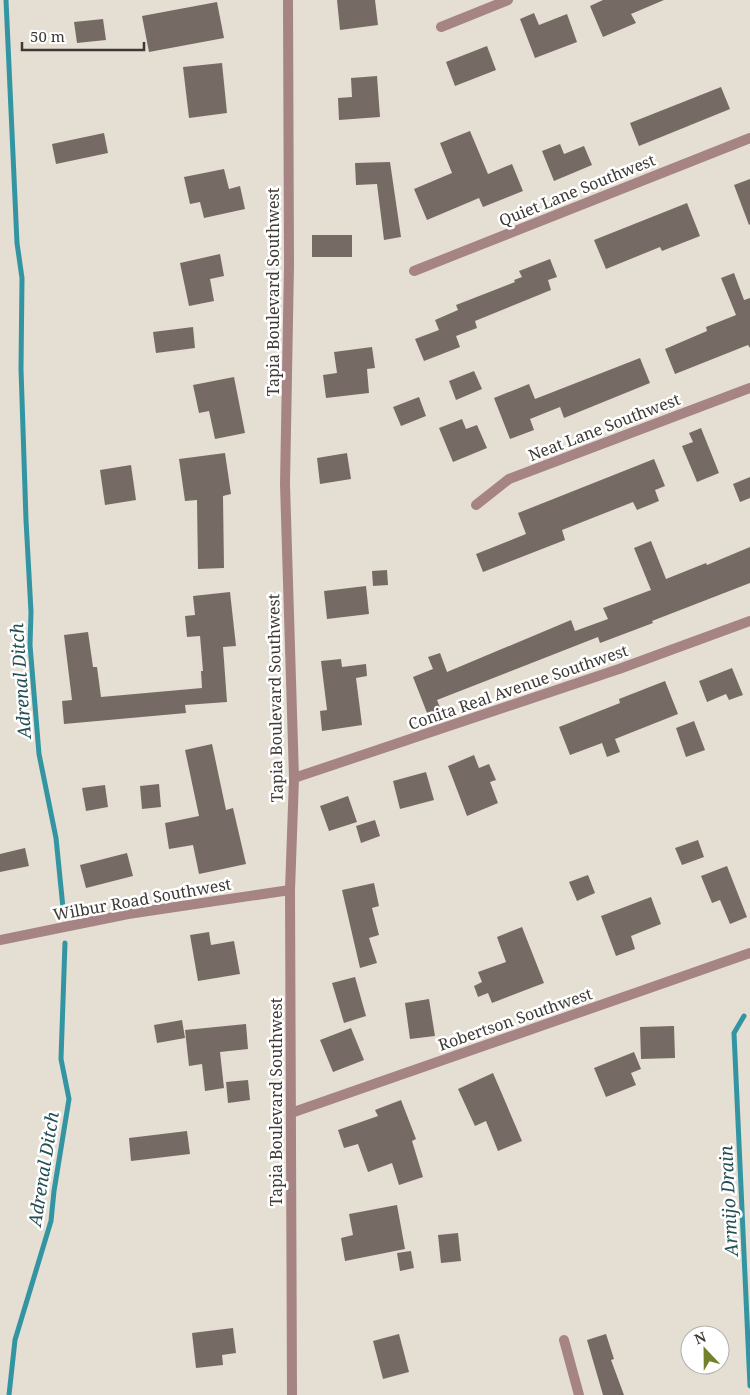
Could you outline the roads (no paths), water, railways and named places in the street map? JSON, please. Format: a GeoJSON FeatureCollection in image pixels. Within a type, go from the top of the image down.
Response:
{"type":"FeatureCollection","features":[{"type":"Feature","properties":{"kind":"street","name":"Tapia Boulevard Southwest"},"geometry":{"type":"LineString","coordinates":[[288,0],[289,265],[286,484],[294,778],[290,890],[292,1395]]}},
{"type":"Feature","properties":{"kind":"street"},"geometry":{"type":"LineString","coordinates":[[441,27],[508,0]]}},
{"type":"Feature","properties":{"kind":"street","name":"Quiet Lane Southwest"},"geometry":{"type":"LineString","coordinates":[[414,271],[750,138]]}},
{"type":"Feature","properties":{"kind":"street","name":"Neat Lane Southwest"},"geometry":{"type":"LineString","coordinates":[[476,505],[509,479],[750,388]]}},
{"type":"Feature","properties":{"kind":"street","name":"Conita Real Avenue Southwest"},"geometry":{"type":"LineString","coordinates":[[294,778],[619,669],[750,621]]}},
{"type":"Feature","properties":{"kind":"street","name":"Wilbur Road Southwest"},"geometry":{"type":"LineString","coordinates":[[0,940],[128,914],[290,890]]}},
{"type":"Feature","properties":{"kind":"street","name":"Robertson Southwest"},"geometry":{"type":"LineString","coordinates":[[291,1113],[750,953]]}},
{"type":"Feature","properties":{"kind":"street"},"geometry":{"type":"LineString","coordinates":[[564,1340],[578,1395]]}},
{"type":"Feature","properties":{"kind":"waterway","name":"Adrenal Ditch"},"geometry":{"type":"LineString","coordinates":[[6,0],[17,243],[22,278],[21,369],[31,612],[30,645],[39,754],[56,838],[63,908]]}},
{"type":"Feature","properties":{"kind":"waterway","name":"Adrenal Ditch"},"geometry":{"type":"LineString","coordinates":[[9,1395],[15,1340],[51,1221],[69,1099],[61,1059],[65,943]]}},
{"type":"Feature","properties":{"kind":"waterway","name":"Armijo Drain"},"geometry":{"type":"LineString","coordinates":[[744,1016],[734,1033],[750,1386]]}}]}
